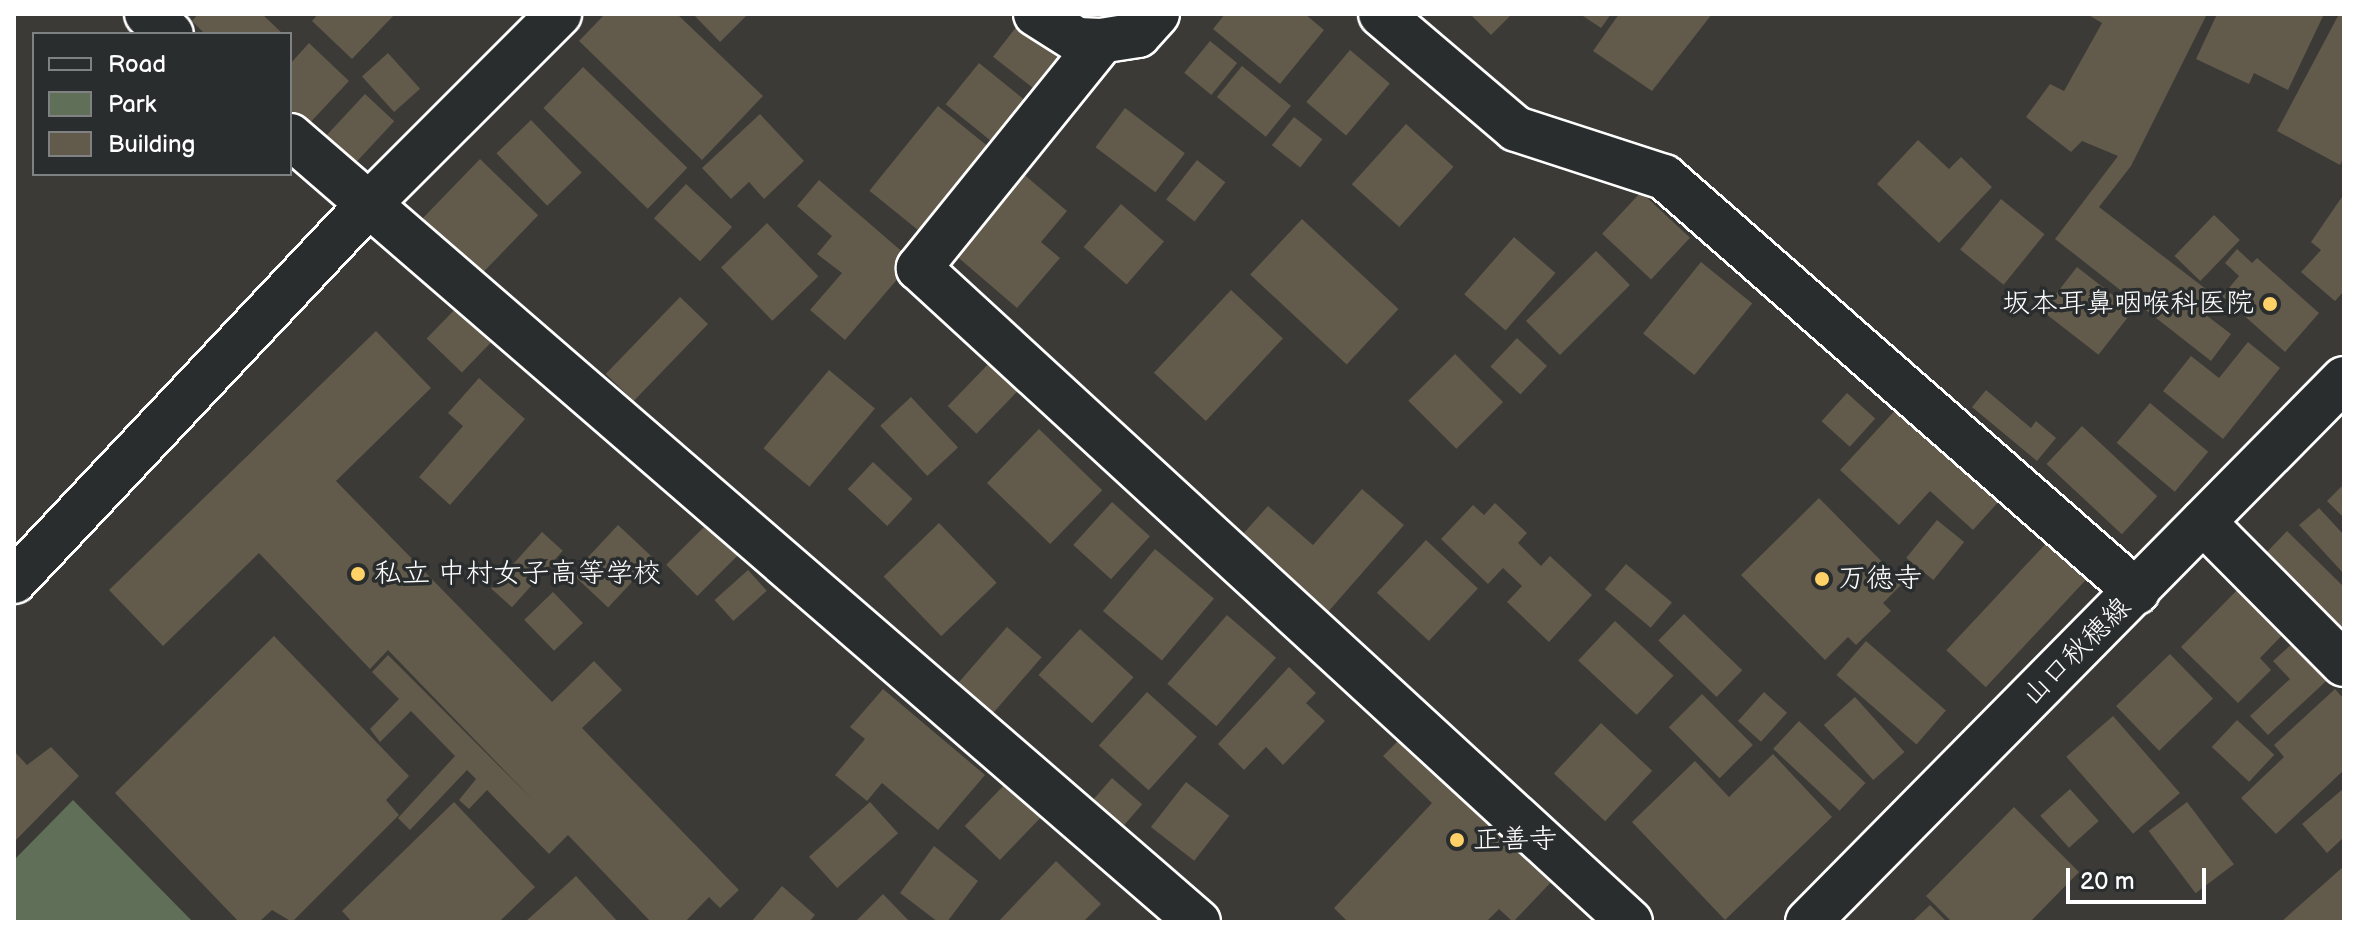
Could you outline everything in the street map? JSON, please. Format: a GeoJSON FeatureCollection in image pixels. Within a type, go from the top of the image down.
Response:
{"type":"FeatureCollection","features":[{"type":"Feature","properties":{"kind":"street"},"geometry":{"type":"LineString","coordinates":[[147,14],[169,32]]}},
{"type":"Feature","properties":{"kind":"street"},"geometry":{"type":"LineString","coordinates":[[14,581],[369,204],[559,14]]}},
{"type":"Feature","properties":{"kind":"street"},"geometry":{"type":"LineString","coordinates":[[1036,14],[1077,40],[1102,41],[1138,35],[1157,14]]}},
{"type":"Feature","properties":{"kind":"street"},"geometry":{"type":"LineString","coordinates":[[1381,14],[1516,129],[1664,177],[2137,592]]}},
{"type":"Feature","properties":{"kind":"street"},"geometry":{"type":"LineString","coordinates":[[1102,41],[919,268],[1630,922]]}},
{"type":"Feature","properties":{"kind":"street"},"geometry":{"type":"LineString","coordinates":[[292,138],[1198,922]]}},
{"type":"Feature","properties":{"kind":"street","name":"山口秋穂線"},"geometry":{"type":"LineString","coordinates":[[1808,922],[2344,379]]}},
{"type":"Feature","properties":{"kind":"street"},"geometry":{"type":"LineString","coordinates":[[2203,522],[2344,664]]}},
{"type":"Feature","properties":{"kind":"green space"},"geometry":{"type":"Polygon","coordinates":[[[73,800],[193,922],[14,922],[14,860],[73,800]]]}},
{"type":"Feature","properties":{"kind":"building"},"geometry":{"type":"Polygon","coordinates":[[[198,14],[262,14],[281,32],[203,32],[192,21],[198,14]]]}},
{"type":"Feature","properties":{"kind":"building"},"geometry":{"type":"Polygon","coordinates":[[[318,14],[395,14],[352,59],[312,21],[318,14]]]}},
{"type":"Feature","properties":{"kind":"building"},"geometry":{"type":"Polygon","coordinates":[[[605,14],[677,14],[763,96],[702,160],[579,41],[605,14]]]}},
{"type":"Feature","properties":{"kind":"building"},"geometry":{"type":"Polygon","coordinates":[[[693,14],[748,14],[720,42],[693,14]]]}},
{"type":"Feature","properties":{"kind":"building"},"geometry":{"type":"Polygon","coordinates":[[[1225,14],[1305,14],[1324,30],[1280,84],[1213,29],[1225,14]]]}},
{"type":"Feature","properties":{"kind":"building"},"geometry":{"type":"Polygon","coordinates":[[[1470,14],[1512,14],[1491,35],[1470,14]]]}},
{"type":"Feature","properties":{"kind":"building"},"geometry":{"type":"Polygon","coordinates":[[[1580,14],[1611,14],[1601,28],[1580,14]]]}},
{"type":"Feature","properties":{"kind":"building"},"geometry":{"type":"Polygon","coordinates":[[[1619,14],[1712,14],[1652,91],[1593,51],[1619,14]]]}},
{"type":"Feature","properties":{"kind":"building"},"geometry":{"type":"Polygon","coordinates":[[[2087,14],[2207,14],[2131,166],[2099,207],[2215,296],[2202,312],[2231,334],[2211,361],[2055,239],[2118,156],[2082,141],[2071,152],[2026,117],[2050,84],[2064,91],[2102,23],[2087,14]]]}},
{"type":"Feature","properties":{"kind":"building"},"geometry":{"type":"Polygon","coordinates":[[[2217,14],[2324,14],[2288,90],[2254,73],[2249,84],[2196,59],[2217,14]]]}},
{"type":"Feature","properties":{"kind":"building"},"geometry":{"type":"Polygon","coordinates":[[[2339,14],[2344,14],[2344,157],[2340,165],[2277,131],[2339,14]]]}},
{"type":"Feature","properties":{"kind":"building"},"geometry":{"type":"Polygon","coordinates":[[[1017,26],[1062,61],[1038,92],[993,57],[1017,26]]]}},
{"type":"Feature","properties":{"kind":"building"},"geometry":{"type":"Polygon","coordinates":[[[1210,41],[1237,63],[1211,95],[1184,73],[1210,41]]]}},
{"type":"Feature","properties":{"kind":"building"},"geometry":{"type":"Polygon","coordinates":[[[309,43],[349,81],[307,126],[292,112],[292,62],[309,43]]]}},
{"type":"Feature","properties":{"kind":"building"},"geometry":{"type":"Polygon","coordinates":[[[1350,50],[1390,83],[1346,136],[1306,102],[1350,50]]]}},
{"type":"Feature","properties":{"kind":"building"},"geometry":{"type":"Polygon","coordinates":[[[388,53],[420,89],[394,112],[362,76],[388,53]]]}},
{"type":"Feature","properties":{"kind":"building"},"geometry":{"type":"Polygon","coordinates":[[[979,63],[1029,103],[995,144],[946,104],[979,63]]]}},
{"type":"Feature","properties":{"kind":"building"},"geometry":{"type":"Polygon","coordinates":[[[1242,66],[1291,106],[1266,137],[1217,97],[1242,66]]]}},
{"type":"Feature","properties":{"kind":"building"},"geometry":{"type":"Polygon","coordinates":[[[583,67],[687,168],[648,209],[543,108],[583,67]]]}},
{"type":"Feature","properties":{"kind":"building"},"geometry":{"type":"Polygon","coordinates":[[[365,94],[394,121],[353,165],[324,138],[365,94]]]}},
{"type":"Feature","properties":{"kind":"building"},"geometry":{"type":"Polygon","coordinates":[[[938,106],[1000,156],[932,241],[869,191],[938,106]]]}},
{"type":"Feature","properties":{"kind":"building"},"geometry":{"type":"Polygon","coordinates":[[[1125,108],[1185,153],[1155,192],[1096,147],[1125,108]]]}},
{"type":"Feature","properties":{"kind":"building"},"geometry":{"type":"Polygon","coordinates":[[[760,114],[804,161],[764,199],[749,182],[731,199],[702,168],[760,114]]]}},
{"type":"Feature","properties":{"kind":"building"},"geometry":{"type":"Polygon","coordinates":[[[1294,117],[1322,139],[1300,168],[1272,145],[1294,117]]]}},
{"type":"Feature","properties":{"kind":"building"},"geometry":{"type":"Polygon","coordinates":[[[531,120],[582,173],[547,206],[496,153],[531,120]]]}},
{"type":"Feature","properties":{"kind":"building"},"geometry":{"type":"Polygon","coordinates":[[[1406,124],[1454,167],[1399,227],[1352,184],[1406,124]]]}},
{"type":"Feature","properties":{"kind":"building"},"geometry":{"type":"Polygon","coordinates":[[[1918,140],[1949,169],[1961,157],[1992,187],[1939,243],[1877,184],[1918,140]]]}},
{"type":"Feature","properties":{"kind":"building"},"geometry":{"type":"Polygon","coordinates":[[[480,159],[538,215],[477,279],[419,222],[480,159]]]}},
{"type":"Feature","properties":{"kind":"building"},"geometry":{"type":"Polygon","coordinates":[[[1197,160],[1225,182],[1195,222],[1166,199],[1197,160]]]}},
{"type":"Feature","properties":{"kind":"building"},"geometry":{"type":"Polygon","coordinates":[[[1021,172],[1067,211],[1041,242],[1060,258],[1017,308],[953,253],[1021,172]]]}},
{"type":"Feature","properties":{"kind":"building"},"geometry":{"type":"Polygon","coordinates":[[[819,180],[913,261],[845,340],[810,310],[842,273],[817,254],[832,236],[797,206],[819,180]]]}},
{"type":"Feature","properties":{"kind":"building"},"geometry":{"type":"Polygon","coordinates":[[[686,184],[732,227],[700,261],[654,218],[686,184]]]}},
{"type":"Feature","properties":{"kind":"building"},"geometry":{"type":"Polygon","coordinates":[[[1641,192],[1690,238],[1651,279],[1602,234],[1641,192]]]}},
{"type":"Feature","properties":{"kind":"building"},"geometry":{"type":"Polygon","coordinates":[[[2344,194],[2344,291],[2335,301],[2301,272],[2321,250],[2311,242],[2344,194]]]}},
{"type":"Feature","properties":{"kind":"building"},"geometry":{"type":"Polygon","coordinates":[[[2001,199],[2045,234],[2004,285],[1960,250],[2001,199]]]}},
{"type":"Feature","properties":{"kind":"building"},"geometry":{"type":"Polygon","coordinates":[[[1121,204],[1164,241],[1127,284],[1084,247],[1121,204]]]}},
{"type":"Feature","properties":{"kind":"building"},"geometry":{"type":"Polygon","coordinates":[[[2214,215],[2240,240],[2200,281],[2174,256],[2214,215]]]}},
{"type":"Feature","properties":{"kind":"building"},"geometry":{"type":"Polygon","coordinates":[[[1302,219],[1399,309],[1347,365],[1250,275],[1302,219]]]}},
{"type":"Feature","properties":{"kind":"building"},"geometry":{"type":"Polygon","coordinates":[[[767,223],[818,276],[772,321],[721,267],[767,223]]]}},
{"type":"Feature","properties":{"kind":"building"},"geometry":{"type":"Polygon","coordinates":[[[1514,237],[1556,273],[1506,330],[1464,294],[1514,237]]]}},
{"type":"Feature","properties":{"kind":"building","name":"坂本耳鼻咽喉科医院"},"geometry":{"type":"Polygon","coordinates":[[[2237,249],[2252,263],[2257,258],[2319,313],[2285,352],[2222,296],[2239,276],[2225,263],[2237,249]]]}},
{"type":"Feature","properties":{"kind":"building"},"geometry":{"type":"Polygon","coordinates":[[[1596,251],[1630,285],[1560,355],[1526,321],[1596,251]]]}},
{"type":"Feature","properties":{"kind":"building"},"geometry":{"type":"Polygon","coordinates":[[[1701,262],[1752,304],[1694,375],[1643,333],[1701,262]]]}},
{"type":"Feature","properties":{"kind":"building"},"geometry":{"type":"Polygon","coordinates":[[[2077,267],[2133,311],[2098,355],[2043,311],[2077,267]]]}},
{"type":"Feature","properties":{"kind":"building"},"geometry":{"type":"Polygon","coordinates":[[[1231,290],[1283,338],[1206,421],[1154,373],[1231,290]]]}},
{"type":"Feature","properties":{"kind":"building"},"geometry":{"type":"Polygon","coordinates":[[[680,297],[708,324],[634,401],[606,374],[680,297]]]}},
{"type":"Feature","properties":{"kind":"building"},"geometry":{"type":"Polygon","coordinates":[[[460,304],[495,338],[462,373],[427,339],[460,304]]]}},
{"type":"Feature","properties":{"kind":"building"},"geometry":{"type":"Polygon","coordinates":[[[376,331],[431,388],[336,481],[552,702],[594,661],[622,690],[582,728],[739,890],[720,908],[709,897],[685,922],[651,922],[568,835],[549,854],[487,790],[469,809],[459,800],[476,779],[467,770],[410,830],[398,818],[455,756],[411,711],[380,742],[370,729],[399,699],[372,672],[388,655],[533,800],[388,650],[370,669],[259,553],[163,646],[109,590],[376,331]]]}},
{"type":"Feature","properties":{"kind":"building"},"geometry":{"type":"Polygon","coordinates":[[[1517,338],[1547,366],[1520,394],[1490,367],[1517,338]]]}},
{"type":"Feature","properties":{"kind":"building"},"geometry":{"type":"Polygon","coordinates":[[[2248,342],[2280,368],[2223,439],[2163,391],[2191,356],[2219,378],[2248,342]]]}},
{"type":"Feature","properties":{"kind":"building"},"geometry":{"type":"Polygon","coordinates":[[[1455,354],[1503,402],[1456,449],[1408,401],[1455,354]]]}},
{"type":"Feature","properties":{"kind":"building"},"geometry":{"type":"Polygon","coordinates":[[[997,355],[1026,383],[976,434],[948,406],[997,355]]]}},
{"type":"Feature","properties":{"kind":"building"},"geometry":{"type":"Polygon","coordinates":[[[829,370],[875,409],[809,487],[763,448],[829,370]]]}},
{"type":"Feature","properties":{"kind":"building"},"geometry":{"type":"Polygon","coordinates":[[[479,378],[525,419],[450,505],[419,477],[463,426],[448,413],[479,378]]]}},
{"type":"Feature","properties":{"kind":"building"},"geometry":{"type":"Polygon","coordinates":[[[1986,390],[2031,428],[2036,421],[2056,438],[2037,461],[1972,407],[1986,390]]]}},
{"type":"Feature","properties":{"kind":"building"},"geometry":{"type":"Polygon","coordinates":[[[1847,393],[1875,418],[1850,447],[1822,421],[1847,393]]]}},
{"type":"Feature","properties":{"kind":"building"},"geometry":{"type":"Polygon","coordinates":[[[911,397],[958,447],[927,476],[880,426],[911,397]]]}},
{"type":"Feature","properties":{"kind":"building"},"geometry":{"type":"Polygon","coordinates":[[[2150,403],[2208,452],[2175,492],[2117,443],[2150,403]]]}},
{"type":"Feature","properties":{"kind":"building"},"geometry":{"type":"Polygon","coordinates":[[[1900,405],[2001,499],[1973,530],[1930,491],[1899,525],[1840,470],[1900,405]]]}},
{"type":"Feature","properties":{"kind":"building"},"geometry":{"type":"Polygon","coordinates":[[[2082,426],[2157,496],[2122,534],[2047,464],[2082,426]]]}},
{"type":"Feature","properties":{"kind":"building"},"geometry":{"type":"Polygon","coordinates":[[[1039,429],[1102,490],[1050,544],[987,483],[1039,429]]]}},
{"type":"Feature","properties":{"kind":"building"},"geometry":{"type":"Polygon","coordinates":[[[873,462],[912,499],[887,526],[848,489],[873,462]]]}},
{"type":"Feature","properties":{"kind":"building"},"geometry":{"type":"Polygon","coordinates":[[[2344,484],[2344,518],[2327,501],[2344,484]]]}},
{"type":"Feature","properties":{"kind":"building"},"geometry":{"type":"Polygon","coordinates":[[[1362,489],[1404,525],[1321,620],[1234,544],[1268,506],[1313,545],[1362,489]]]}},
{"type":"Feature","properties":{"kind":"building","name":"万徳寺"},"geometry":{"type":"Polygon","coordinates":[[[1819,498],[1903,583],[1883,603],[1891,611],[1856,645],[1848,637],[1825,660],[1741,575],[1819,498]]]}},
{"type":"Feature","properties":{"kind":"building"},"geometry":{"type":"Polygon","coordinates":[[[1112,502],[1150,536],[1111,579],[1073,545],[1112,502]]]}},
{"type":"Feature","properties":{"kind":"building"},"geometry":{"type":"Polygon","coordinates":[[[1495,503],[1527,533],[1518,543],[1541,566],[1550,556],[1592,595],[1549,642],[1507,602],[1522,586],[1503,568],[1488,584],[1441,539],[1473,505],[1484,515],[1495,503]]]}},
{"type":"Feature","properties":{"kind":"building"},"geometry":{"type":"Polygon","coordinates":[[[2319,508],[2344,535],[2344,574],[2299,525],[2319,508]]]}},
{"type":"Feature","properties":{"kind":"building"},"geometry":{"type":"Polygon","coordinates":[[[1937,520],[1964,542],[1933,580],[1906,558],[1937,520]]]}},
{"type":"Feature","properties":{"kind":"building"},"geometry":{"type":"Polygon","coordinates":[[[710,521],[741,552],[697,596],[666,565],[710,521]]]}},
{"type":"Feature","properties":{"kind":"building"},"geometry":{"type":"Polygon","coordinates":[[[939,523],[997,583],[941,636],[884,576],[939,523]]]}},
{"type":"Feature","properties":{"kind":"building"},"geometry":{"type":"Polygon","coordinates":[[[618,525],[654,558],[608,607],[572,574],[618,525]]]}},
{"type":"Feature","properties":{"kind":"building"},"geometry":{"type":"Polygon","coordinates":[[[2287,531],[2344,587],[2344,631],[2265,554],[2287,531]]]}},
{"type":"Feature","properties":{"kind":"building"},"geometry":{"type":"Polygon","coordinates":[[[542,532],[563,551],[512,607],[491,588],[542,532]]]}},
{"type":"Feature","properties":{"kind":"building"},"geometry":{"type":"Polygon","coordinates":[[[2052,537],[2091,574],[1986,687],[1946,650],[2052,537]]]}},
{"type":"Feature","properties":{"kind":"building"},"geometry":{"type":"Polygon","coordinates":[[[1426,540],[1478,588],[1429,641],[1377,593],[1426,540]]]}},
{"type":"Feature","properties":{"kind":"building"},"geometry":{"type":"Polygon","coordinates":[[[1155,549],[1214,598],[1162,661],[1103,611],[1155,549]]]}},
{"type":"Feature","properties":{"kind":"building"},"geometry":{"type":"Polygon","coordinates":[[[1626,564],[1672,603],[1651,628],[1605,589],[1626,564]]]}},
{"type":"Feature","properties":{"kind":"building"},"geometry":{"type":"Polygon","coordinates":[[[748,570],[767,591],[733,621],[715,600],[748,570]]]}},
{"type":"Feature","properties":{"kind":"building"},"geometry":{"type":"Polygon","coordinates":[[[2247,580],[2292,625],[2260,658],[2271,670],[2238,703],[2181,647],[2247,580]]]}},
{"type":"Feature","properties":{"kind":"building"},"geometry":{"type":"Polygon","coordinates":[[[553,592],[583,623],[554,651],[524,620],[553,592]]]}},
{"type":"Feature","properties":{"kind":"building"},"geometry":{"type":"Polygon","coordinates":[[[1684,614],[1742,670],[1717,697],[1658,641],[1684,614]]]}},
{"type":"Feature","properties":{"kind":"building"},"geometry":{"type":"Polygon","coordinates":[[[1227,615],[1276,658],[1216,726],[1167,684],[1227,615]]]}},
{"type":"Feature","properties":{"kind":"building"},"geometry":{"type":"Polygon","coordinates":[[[1615,621],[1674,676],[1637,715],[1578,660],[1615,621]]]}},
{"type":"Feature","properties":{"kind":"building"},"geometry":{"type":"Polygon","coordinates":[[[1007,627],[1042,657],[991,715],[956,685],[1007,627]]]}},
{"type":"Feature","properties":{"kind":"building"},"geometry":{"type":"Polygon","coordinates":[[[1080,629],[1134,677],[1092,723],[1039,675],[1080,629]]]}},
{"type":"Feature","properties":{"kind":"building"},"geometry":{"type":"Polygon","coordinates":[[[2302,635],[2336,672],[2268,735],[2250,716],[2290,679],[2273,661],[2302,635]]]}},
{"type":"Feature","properties":{"kind":"building"},"geometry":{"type":"Polygon","coordinates":[[[274,636],[409,776],[386,800],[399,815],[292,922],[272,910],[259,922],[239,922],[115,793],[274,636]]]}},
{"type":"Feature","properties":{"kind":"building"},"geometry":{"type":"Polygon","coordinates":[[[1866,641],[1946,711],[1916,745],[1836,675],[1866,641]]]}},
{"type":"Feature","properties":{"kind":"building"},"geometry":{"type":"Polygon","coordinates":[[[2170,654],[2213,699],[2159,751],[2116,706],[2170,654]]]}},
{"type":"Feature","properties":{"kind":"building"},"geometry":{"type":"Polygon","coordinates":[[[1289,667],[1316,693],[1306,703],[1325,721],[1283,765],[1266,747],[1244,770],[1218,744],[1289,667]]]}},
{"type":"Feature","properties":{"kind":"building"},"geometry":{"type":"Polygon","coordinates":[[[883,689],[985,775],[938,830],[882,783],[867,801],[835,775],[865,739],[850,727],[883,689]]]}},
{"type":"Feature","properties":{"kind":"building"},"geometry":{"type":"Polygon","coordinates":[[[2335,689],[2344,699],[2344,770],[2276,834],[2241,798],[2284,757],[2274,745],[2335,689]]]}},
{"type":"Feature","properties":{"kind":"building"},"geometry":{"type":"Polygon","coordinates":[[[1147,692],[1197,737],[1149,790],[1099,746],[1147,692]]]}},
{"type":"Feature","properties":{"kind":"building"},"geometry":{"type":"Polygon","coordinates":[[[1764,692],[1787,713],[1761,742],[1738,721],[1764,692]]]}},
{"type":"Feature","properties":{"kind":"building"},"geometry":{"type":"Polygon","coordinates":[[[1702,694],[1753,745],[1720,778],[1669,727],[1702,694]]]}},
{"type":"Feature","properties":{"kind":"building"},"geometry":{"type":"Polygon","coordinates":[[[1855,697],[1905,752],[1873,780],[1824,725],[1855,697]]]}},
{"type":"Feature","properties":{"kind":"building"},"geometry":{"type":"Polygon","coordinates":[[[2113,716],[2180,793],[2133,834],[2066,757],[2113,716]]]}},
{"type":"Feature","properties":{"kind":"building"},"geometry":{"type":"Polygon","coordinates":[[[2237,720],[2274,755],[2249,782],[2212,747],[2237,720]]]}},
{"type":"Feature","properties":{"kind":"building"},"geometry":{"type":"Polygon","coordinates":[[[1799,721],[1866,783],[1840,811],[1773,749],[1799,721]]]}},
{"type":"Feature","properties":{"kind":"building"},"geometry":{"type":"Polygon","coordinates":[[[1601,723],[1652,771],[1605,821],[1554,773],[1601,723]]]}},
{"type":"Feature","properties":{"kind":"building","name":"正善寺"},"geometry":{"type":"Polygon","coordinates":[[[1405,734],[1556,877],[1513,922],[1499,909],[1486,922],[1348,922],[1334,908],[1432,803],[1383,756],[1405,734]]]}},
{"type":"Feature","properties":{"kind":"building"},"geometry":{"type":"Polygon","coordinates":[[[51,747],[79,776],[14,842],[14,751],[27,765],[51,747]]]}},
{"type":"Feature","properties":{"kind":"building"},"geometry":{"type":"Polygon","coordinates":[[[1773,754],[1832,817],[1725,920],[1632,822],[1695,761],[1729,797],[1773,754]]]}},
{"type":"Feature","properties":{"kind":"building"},"geometry":{"type":"Polygon","coordinates":[[[1112,778],[1142,804],[1117,833],[1087,807],[1112,778]]]}},
{"type":"Feature","properties":{"kind":"building"},"geometry":{"type":"Polygon","coordinates":[[[1007,782],[1042,816],[1000,860],[965,826],[1007,782]]]}},
{"type":"Feature","properties":{"kind":"building"},"geometry":{"type":"Polygon","coordinates":[[[1186,782],[1229,816],[1194,861],[1151,827],[1186,782]]]}},
{"type":"Feature","properties":{"kind":"building"},"geometry":{"type":"Polygon","coordinates":[[[2344,788],[2344,837],[2327,853],[2302,824],[2344,788]]]}},
{"type":"Feature","properties":{"kind":"building"},"geometry":{"type":"Polygon","coordinates":[[[2070,789],[2099,821],[2069,848],[2040,816],[2070,789]]]}},
{"type":"Feature","properties":{"kind":"building"},"geometry":{"type":"Polygon","coordinates":[[[454,802],[535,887],[499,922],[352,922],[342,911],[454,802]]]}},
{"type":"Feature","properties":{"kind":"building"},"geometry":{"type":"Polygon","coordinates":[[[870,802],[898,833],[837,888],[809,857],[870,802]]]}},
{"type":"Feature","properties":{"kind":"building"},"geometry":{"type":"Polygon","coordinates":[[[2187,802],[2234,864],[2196,893],[2149,831],[2187,802]]]}},
{"type":"Feature","properties":{"kind":"building"},"geometry":{"type":"Polygon","coordinates":[[[2014,807],[2079,872],[2030,922],[1952,922],[1926,896],[2014,807]]]}},
{"type":"Feature","properties":{"kind":"building"},"geometry":{"type":"Polygon","coordinates":[[[934,846],[978,881],[947,922],[938,922],[900,893],[934,846]]]}},
{"type":"Feature","properties":{"kind":"building"},"geometry":{"type":"Polygon","coordinates":[[[1056,861],[1101,904],[1083,922],[998,922],[1056,861]]]}},
{"type":"Feature","properties":{"kind":"building"},"geometry":{"type":"Polygon","coordinates":[[[2344,866],[2344,922],[2281,922],[2344,866]]]}},
{"type":"Feature","properties":{"kind":"building"},"geometry":{"type":"Polygon","coordinates":[[[576,876],[618,922],[525,922],[576,876]]]}},
{"type":"Feature","properties":{"kind":"building"},"geometry":{"type":"Polygon","coordinates":[[[782,886],[815,915],[809,922],[751,922],[782,886]]]}},
{"type":"Feature","properties":{"kind":"building"},"geometry":{"type":"Polygon","coordinates":[[[883,894],[910,922],[855,922],[883,894]]]}},
{"type":"Feature","properties":{"kind":"building"},"geometry":{"type":"Polygon","coordinates":[[[1930,905],[1947,922],[1912,922],[1930,905]]]}},
{"type":"Feature","properties":{"kind":"place","name":"坂本耳鼻咽喉科医院"},"geometry":{"type":"Point","coordinates":[2270,304]}},
{"type":"Feature","properties":{"kind":"place","name":"私立 中村女子高等学校"},"geometry":{"type":"Point","coordinates":[358,574]}},
{"type":"Feature","properties":{"kind":"place","name":"万徳寺"},"geometry":{"type":"Point","coordinates":[1822,579]}},
{"type":"Feature","properties":{"kind":"place","name":"正善寺"},"geometry":{"type":"Point","coordinates":[1457,840]}}]}
